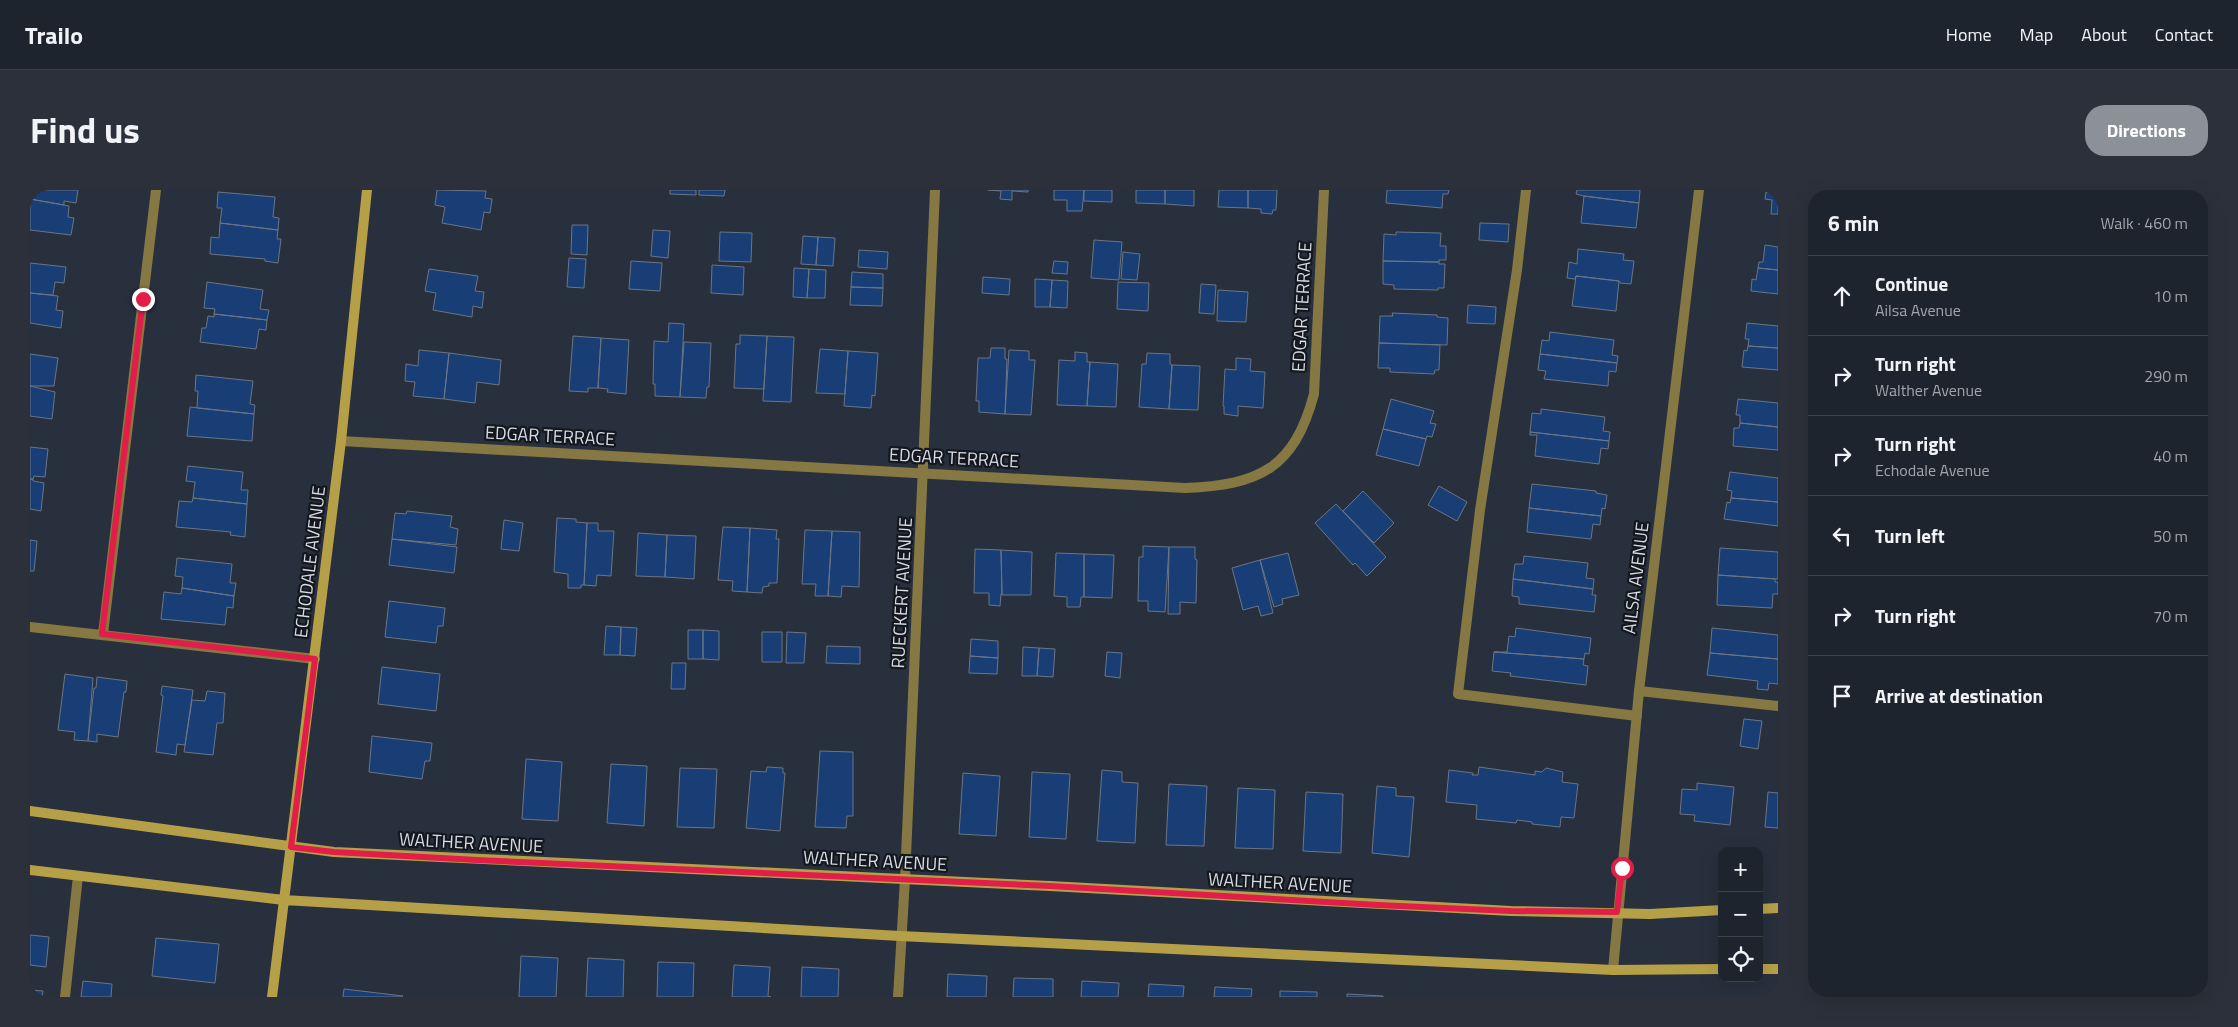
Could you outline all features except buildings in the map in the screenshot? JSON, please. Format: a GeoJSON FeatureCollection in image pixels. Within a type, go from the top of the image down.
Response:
{"type":"FeatureCollection","features":[{"type":"Feature","properties":{"kind":"main road","name":"ECHODALE AVENUE"},"geometry":{"type":"LineString","coordinates":[[272,997],[341,442],[367,190]]}},
{"type":"Feature","properties":{"kind":"main road","name":"WALTHER AVENUE"},"geometry":{"type":"LineString","coordinates":[[30,811],[334,852],[905,879],[1387,906],[1650,914],[1718,910]]}},
{"type":"Feature","properties":{"kind":"main road"},"geometry":{"type":"LineString","coordinates":[[30,870],[284,900],[900,936],[1613,970],[1718,969]]}},
{"type":"Feature","properties":{"kind":"main road"},"geometry":{"type":"LineString","coordinates":[[1763,909],[1778,908]]}},
{"type":"Feature","properties":{"kind":"main road"},"geometry":{"type":"LineString","coordinates":[[1763,969],[1778,969]]}},
{"type":"Feature","properties":{"kind":"street"},"geometry":{"type":"LineString","coordinates":[[102,634],[156,190]]}},
{"type":"Feature","properties":{"kind":"street","name":"RUECKERT AVENUE"},"geometry":{"type":"LineString","coordinates":[[898,997],[900,936],[905,879],[935,190]]}},
{"type":"Feature","properties":{"kind":"street","name":"EDGAR TERRACE"},"geometry":{"type":"LineString","coordinates":[[341,442],[923,472],[1185,488],[1219,486],[1247,479],[1271,468],[1290,450],[1306,422],[1314,394],[1324,190]]}},
{"type":"Feature","properties":{"kind":"street"},"geometry":{"type":"LineString","coordinates":[[1526,190],[1517,270],[1480,510],[1458,694],[1637,716]]}},
{"type":"Feature","properties":{"kind":"street","name":"AILSA AVENUE"},"geometry":{"type":"LineString","coordinates":[[1613,970],[1639,691],[1699,190]]}},
{"type":"Feature","properties":{"kind":"street"},"geometry":{"type":"LineString","coordinates":[[30,627],[315,659]]}},
{"type":"Feature","properties":{"kind":"street"},"geometry":{"type":"LineString","coordinates":[[1639,691],[1778,706]]}},
{"type":"Feature","properties":{"kind":"street"},"geometry":{"type":"LineString","coordinates":[[66,997],[78,876]]}},
{"type":"Feature","properties":{"kind":"route"},"geometry":{"type":"LineString","coordinates":[[143,299],[102,634],[315,659],[291,847],[334,852],[477,860],[1050,886],[1511,911],[1617,912],[1622,868]]}}]}
